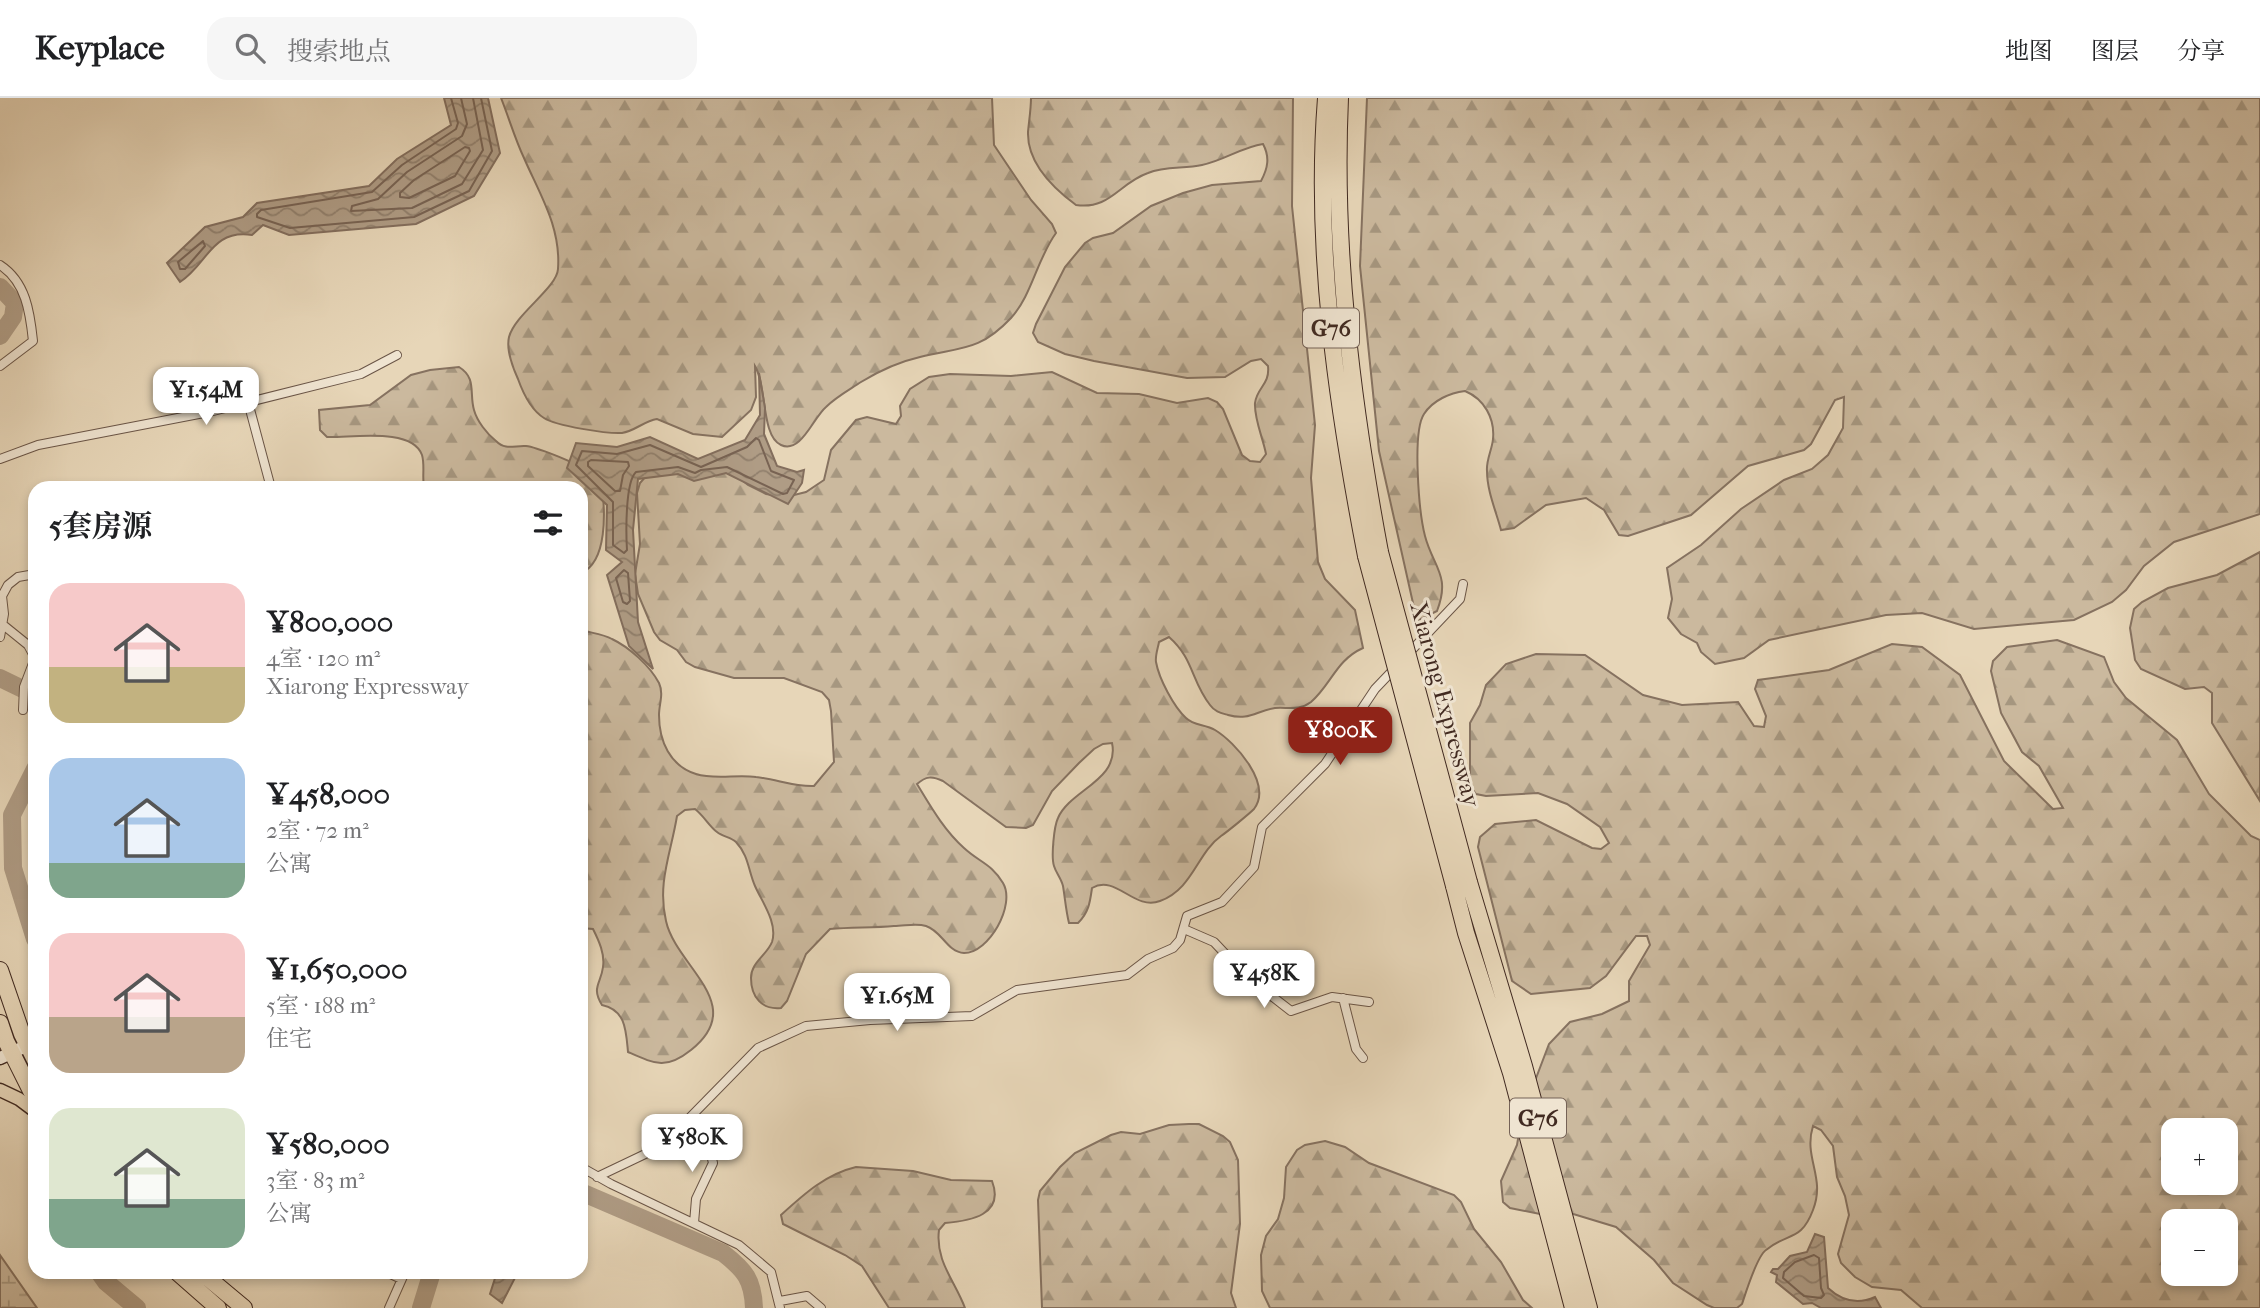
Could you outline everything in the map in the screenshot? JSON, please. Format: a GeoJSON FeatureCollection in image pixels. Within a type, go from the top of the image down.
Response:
{"type":"FeatureCollection","features":[{"type":"Feature","properties":{"kind":"highway","name":"Xiarong Expressway"},"geometry":{"type":"LineString","coordinates":[[1325,98],[1324,222],[1330,319],[1341,416],[1373,554],[1573,1308]]}},
{"type":"Feature","properties":{"kind":"highway","name":"Xiarong Expressway"},"geometry":{"type":"LineString","coordinates":[[1340,98],[1340,223],[1345,319],[1373,554]]}},
{"type":"Feature","properties":{"kind":"highway","name":"Xiarong Expressway"},"geometry":{"type":"LineString","coordinates":[[1474,930],[1524,1066],[1589,1308]]}},
{"type":"Feature","properties":{"kind":"highway"},"geometry":{"type":"LineString","coordinates":[[0,970],[28,1046]]}},
{"type":"Feature","properties":{"kind":"highway"},"geometry":{"type":"LineString","coordinates":[[0,1023],[4,1049],[28,1088]]}},
{"type":"Feature","properties":{"kind":"highway"},"geometry":{"type":"LineString","coordinates":[[185,1279],[218,1308]]}},
{"type":"Feature","properties":{"kind":"highway"},"geometry":{"type":"LineString","coordinates":[[209,1279],[244,1308]]}},
{"type":"Feature","properties":{"kind":"main road"},"geometry":{"type":"LineString","coordinates":[[4,1049],[28,1046]]}},
{"type":"Feature","properties":{"kind":"main road"},"geometry":{"type":"LineString","coordinates":[[0,1090],[28,1106]]}},
{"type":"Feature","properties":{"kind":"street"},"geometry":{"type":"LineString","coordinates":[[0,265],[17,282],[30,309],[33,341],[0,366]]}},
{"type":"Feature","properties":{"kind":"street"},"geometry":{"type":"LineString","coordinates":[[0,459],[38,445],[196,415],[361,374],[397,355]]}},
{"type":"Feature","properties":{"kind":"street"},"geometry":{"type":"LineString","coordinates":[[248,402],[269,481]]}},
{"type":"Feature","properties":{"kind":"street"},"geometry":{"type":"LineString","coordinates":[[0,637],[4,614],[2,596],[8,585],[18,577],[28,575]]}},
{"type":"Feature","properties":{"kind":"street"},"geometry":{"type":"LineString","coordinates":[[597,1177],[662,1146],[758,1048],[806,1026],[870,1020],[972,1016],[1017,990],[1127,975],[1148,959],[1173,948],[1180,940],[1187,916],[1222,902],[1254,867],[1262,827],[1325,764],[1375,689],[1460,599],[1463,584]]}},
{"type":"Feature","properties":{"kind":"street"},"geometry":{"type":"LineString","coordinates":[[2,624],[28,645]]}},
{"type":"Feature","properties":{"kind":"street"},"geometry":{"type":"LineString","coordinates":[[23,710],[24,687],[28,676]]}},
{"type":"Feature","properties":{"kind":"street"},"geometry":{"type":"LineString","coordinates":[[1184,929],[1214,942],[1247,977],[1291,1011],[1332,997],[1369,1002]]}},
{"type":"Feature","properties":{"kind":"street"},"geometry":{"type":"LineString","coordinates":[[1343,998],[1356,1049],[1363,1058]]}},
{"type":"Feature","properties":{"kind":"street"},"geometry":{"type":"LineString","coordinates":[[686,1122],[709,1146],[713,1163],[696,1199],[694,1223]]}},
{"type":"Feature","properties":{"kind":"street"},"geometry":{"type":"LineString","coordinates":[[588,1171],[739,1245],[771,1272],[780,1305],[807,1296],[821,1308]]}},
{"type":"Feature","properties":{"kind":"street"},"geometry":{"type":"LineString","coordinates":[[389,1308],[402,1279]]}},
{"type":"Feature","properties":{"kind":"green space"},"geometry":{"type":"Polygon","coordinates":[[[501,98],[992,98],[994,145],[1056,233],[1024,299],[1000,329],[979,343],[904,361],[868,378],[830,403],[795,444],[781,445],[770,432],[755,366],[756,397],[751,410],[722,437],[693,434],[657,419],[622,433],[559,424],[539,415],[531,406],[509,353],[508,342],[513,328],[556,276],[558,254],[553,225],[501,98]]]}},
{"type":"Feature","properties":{"kind":"green space"},"geometry":{"type":"Polygon","coordinates":[[[1031,98],[1293,98],[1292,206],[1315,425],[1311,478],[1318,562],[1325,579],[1355,610],[1363,648],[1346,659],[1307,705],[1268,709],[1235,717],[1218,712],[1210,705],[1188,662],[1169,637],[1159,642],[1156,657],[1158,669],[1181,713],[1189,721],[1215,730],[1232,744],[1249,765],[1259,788],[1259,799],[1254,809],[1213,843],[1180,888],[1160,901],[1142,901],[1101,885],[1092,888],[1082,919],[1078,923],[1069,923],[1063,886],[1053,862],[1057,822],[1064,808],[1102,776],[1109,766],[1112,743],[1094,749],[1079,763],[1052,791],[1033,825],[1026,828],[1006,827],[943,781],[923,779],[917,784],[944,826],[964,848],[990,867],[1003,883],[1006,903],[998,926],[982,945],[964,953],[953,949],[936,932],[922,925],[830,929],[806,954],[787,1001],[781,1008],[763,1004],[753,991],[752,972],[772,942],[773,927],[748,863],[736,842],[717,832],[695,809],[685,810],[677,816],[664,881],[664,907],[672,938],[704,986],[711,1001],[713,1017],[707,1033],[682,1056],[667,1063],[646,1060],[628,1052],[625,1029],[620,1017],[602,1005],[599,999],[597,990],[603,967],[602,952],[593,929],[588,929],[588,632],[619,642],[650,670],[660,687],[660,725],[664,743],[673,759],[687,770],[703,776],[749,776],[814,786],[834,762],[831,711],[829,700],[822,692],[784,678],[734,678],[695,667],[686,662],[677,650],[660,640],[654,632],[638,594],[635,574],[640,544],[637,493],[640,483],[653,468],[732,472],[748,485],[766,494],[786,497],[806,492],[824,480],[831,450],[856,420],[867,417],[896,424],[901,416],[900,406],[910,389],[929,377],[950,374],[1011,376],[1052,372],[1097,393],[1139,394],[1177,403],[1208,398],[1223,409],[1242,455],[1250,461],[1260,462],[1266,454],[1255,409],[1256,398],[1268,372],[1268,366],[1261,359],[1251,361],[1225,377],[1187,378],[1065,354],[1038,342],[1033,333],[1065,267],[1085,243],[1113,233],[1151,206],[1183,193],[1212,185],[1261,181],[1267,162],[1263,144],[1202,165],[1154,171],[1138,177],[1098,204],[1076,205],[1043,174],[1032,154],[1028,132],[1031,98]]]}},
{"type":"Feature","properties":{"kind":"green space"},"geometry":{"type":"Polygon","coordinates":[[[1367,98],[2260,98],[2260,514],[2174,542],[2144,566],[2126,590],[2112,602],[2074,620],[1974,629],[1922,613],[1886,615],[1769,640],[1744,658],[1715,664],[1701,652],[1697,643],[1681,634],[1668,618],[1672,599],[1667,568],[1701,545],[1741,509],[1784,480],[1812,469],[1828,455],[1843,428],[1844,397],[1835,400],[1811,444],[1804,450],[1748,466],[1691,515],[1628,536],[1619,535],[1604,510],[1586,498],[1546,505],[1514,528],[1501,530],[1487,478],[1487,463],[1493,439],[1492,424],[1483,404],[1465,391],[1437,401],[1424,414],[1420,423],[1417,454],[1421,510],[1425,536],[1439,572],[1442,588],[1437,611],[1417,621],[1379,451],[1360,266],[1367,98]]]}},
{"type":"Feature","properties":{"kind":"green space"},"geometry":{"type":"Polygon","coordinates":[[[459,367],[465,371],[470,381],[477,418],[500,444],[507,447],[531,447],[578,465],[602,486],[603,534],[596,558],[590,567],[588,568],[588,481],[424,481],[422,455],[416,446],[406,441],[380,436],[327,437],[320,430],[319,410],[370,405],[411,375],[459,367]]]}},
{"type":"Feature","properties":{"kind":"green space"},"geometry":{"type":"Polygon","coordinates":[[[2260,552],[2260,801],[2212,723],[2212,693],[2204,687],[2185,689],[2141,669],[2135,660],[2130,628],[2134,609],[2142,602],[2168,588],[2217,575],[2260,552]]]}},
{"type":"Feature","properties":{"kind":"green space"},"geometry":{"type":"Polygon","coordinates":[[[2057,640],[2104,657],[2114,682],[2126,698],[2177,740],[2209,794],[2251,836],[2260,840],[2260,1308],[1922,1308],[1901,1290],[1872,1287],[1855,1277],[1841,1263],[1838,1254],[1849,1215],[1837,1177],[1833,1146],[1821,1130],[1813,1126],[1811,1148],[1817,1187],[1813,1210],[1799,1232],[1774,1244],[1759,1259],[1742,1304],[1737,1308],[1714,1308],[1673,1283],[1654,1260],[1616,1227],[1570,1213],[1540,1214],[1510,1208],[1503,1202],[1501,1181],[1517,1145],[1522,1115],[1549,1044],[1570,1022],[1602,1014],[1629,1001],[1629,981],[1650,945],[1647,936],[1636,936],[1606,976],[1590,988],[1531,994],[1512,981],[1478,847],[1480,837],[1495,824],[1536,820],[1592,848],[1601,849],[1609,843],[1600,827],[1567,804],[1538,793],[1486,796],[1476,794],[1470,786],[1470,723],[1480,705],[1486,685],[1506,664],[1536,654],[1585,655],[1643,695],[1682,705],[1738,702],[1754,726],[1764,727],[1766,716],[1755,689],[1758,680],[1829,670],[1892,644],[1922,647],[1960,675],[2004,761],[2053,809],[2063,808],[2039,766],[2022,752],[2001,713],[1991,671],[1993,661],[2007,647],[2057,640]]]}},
{"type":"Feature","properties":{"kind":"green space"},"geometry":{"type":"Polygon","coordinates":[[[1199,1124],[1230,1142],[1238,1160],[1240,1224],[1231,1293],[1236,1308],[1042,1308],[1038,1200],[1040,1191],[1060,1167],[1075,1153],[1111,1135],[1121,1132],[1140,1134],[1169,1125],[1199,1124]]]}},
{"type":"Feature","properties":{"kind":"green space"},"geometry":{"type":"Polygon","coordinates":[[[1325,1141],[1345,1147],[1369,1163],[1454,1195],[1461,1202],[1474,1229],[1501,1262],[1523,1300],[1532,1308],[1270,1308],[1262,1291],[1261,1255],[1266,1236],[1278,1219],[1284,1198],[1286,1167],[1297,1150],[1305,1145],[1325,1141]]]}},
{"type":"Feature","properties":{"kind":"green space"},"geometry":{"type":"Polygon","coordinates":[[[856,1167],[913,1171],[951,1180],[992,1181],[994,1202],[989,1209],[974,1218],[945,1223],[939,1230],[943,1261],[965,1308],[889,1308],[862,1266],[783,1224],[781,1215],[807,1192],[825,1180],[856,1167]]]}},
{"type":"Feature","properties":{"kind":"green space"},"geometry":{"type":"Polygon","coordinates":[[[0,1255],[37,1308],[0,1308],[0,1255]]]}},
{"type":"Feature","properties":{"kind":"water"},"geometry":{"type":"Polygon","coordinates":[[[444,98],[488,98],[500,153],[474,196],[416,224],[289,235],[263,225],[252,235],[227,237],[219,242],[180,282],[167,263],[205,227],[243,217],[257,203],[369,186],[397,159],[451,125],[444,98]]]}},
{"type":"Feature","properties":{"kind":"water"},"geometry":{"type":"Polygon","coordinates":[[[759,373],[765,408],[764,434],[777,466],[797,472],[804,470],[802,483],[788,504],[726,473],[694,481],[678,474],[638,479],[633,530],[638,622],[653,669],[629,646],[607,575],[622,562],[606,550],[607,505],[588,487],[588,481],[581,481],[567,468],[576,443],[617,447],[650,437],[698,459],[745,440],[760,415],[759,373]]]}},
{"type":"Feature","properties":{"kind":"water"},"geometry":{"type":"Polygon","coordinates":[[[1815,1234],[1824,1237],[1828,1288],[1850,1300],[1862,1301],[1875,1297],[1881,1308],[1821,1308],[1812,1303],[1803,1304],[1776,1282],[1777,1275],[1771,1272],[1773,1269],[1778,1269],[1790,1256],[1807,1252],[1815,1234]]]}},
{"type":"Feature","properties":{"kind":"water"},"geometry":{"type":"Polygon","coordinates":[[[495,1279],[514,1279],[502,1303],[490,1294],[495,1279]]]}},
{"type":"Feature","properties":{"kind":"waterway"},"geometry":{"type":"LineString","coordinates":[[0,287],[15,303],[13,317],[0,336]]}},
{"type":"Feature","properties":{"kind":"waterway"},"geometry":{"type":"LineString","coordinates":[[0,678],[28,692]]}},
{"type":"Feature","properties":{"kind":"waterway"},"geometry":{"type":"LineString","coordinates":[[28,783],[12,815],[13,868],[28,916]]}},
{"type":"Feature","properties":{"kind":"waterway"},"geometry":{"type":"LineString","coordinates":[[588,1195],[723,1253],[737,1265],[750,1283],[754,1308]]}},
{"type":"Feature","properties":{"kind":"waterway"},"geometry":{"type":"LineString","coordinates":[[104,1279],[137,1308]]}},
{"type":"Feature","properties":{"kind":"waterway"},"geometry":{"type":"LineString","coordinates":[[421,1308],[430,1279]]}}]}
